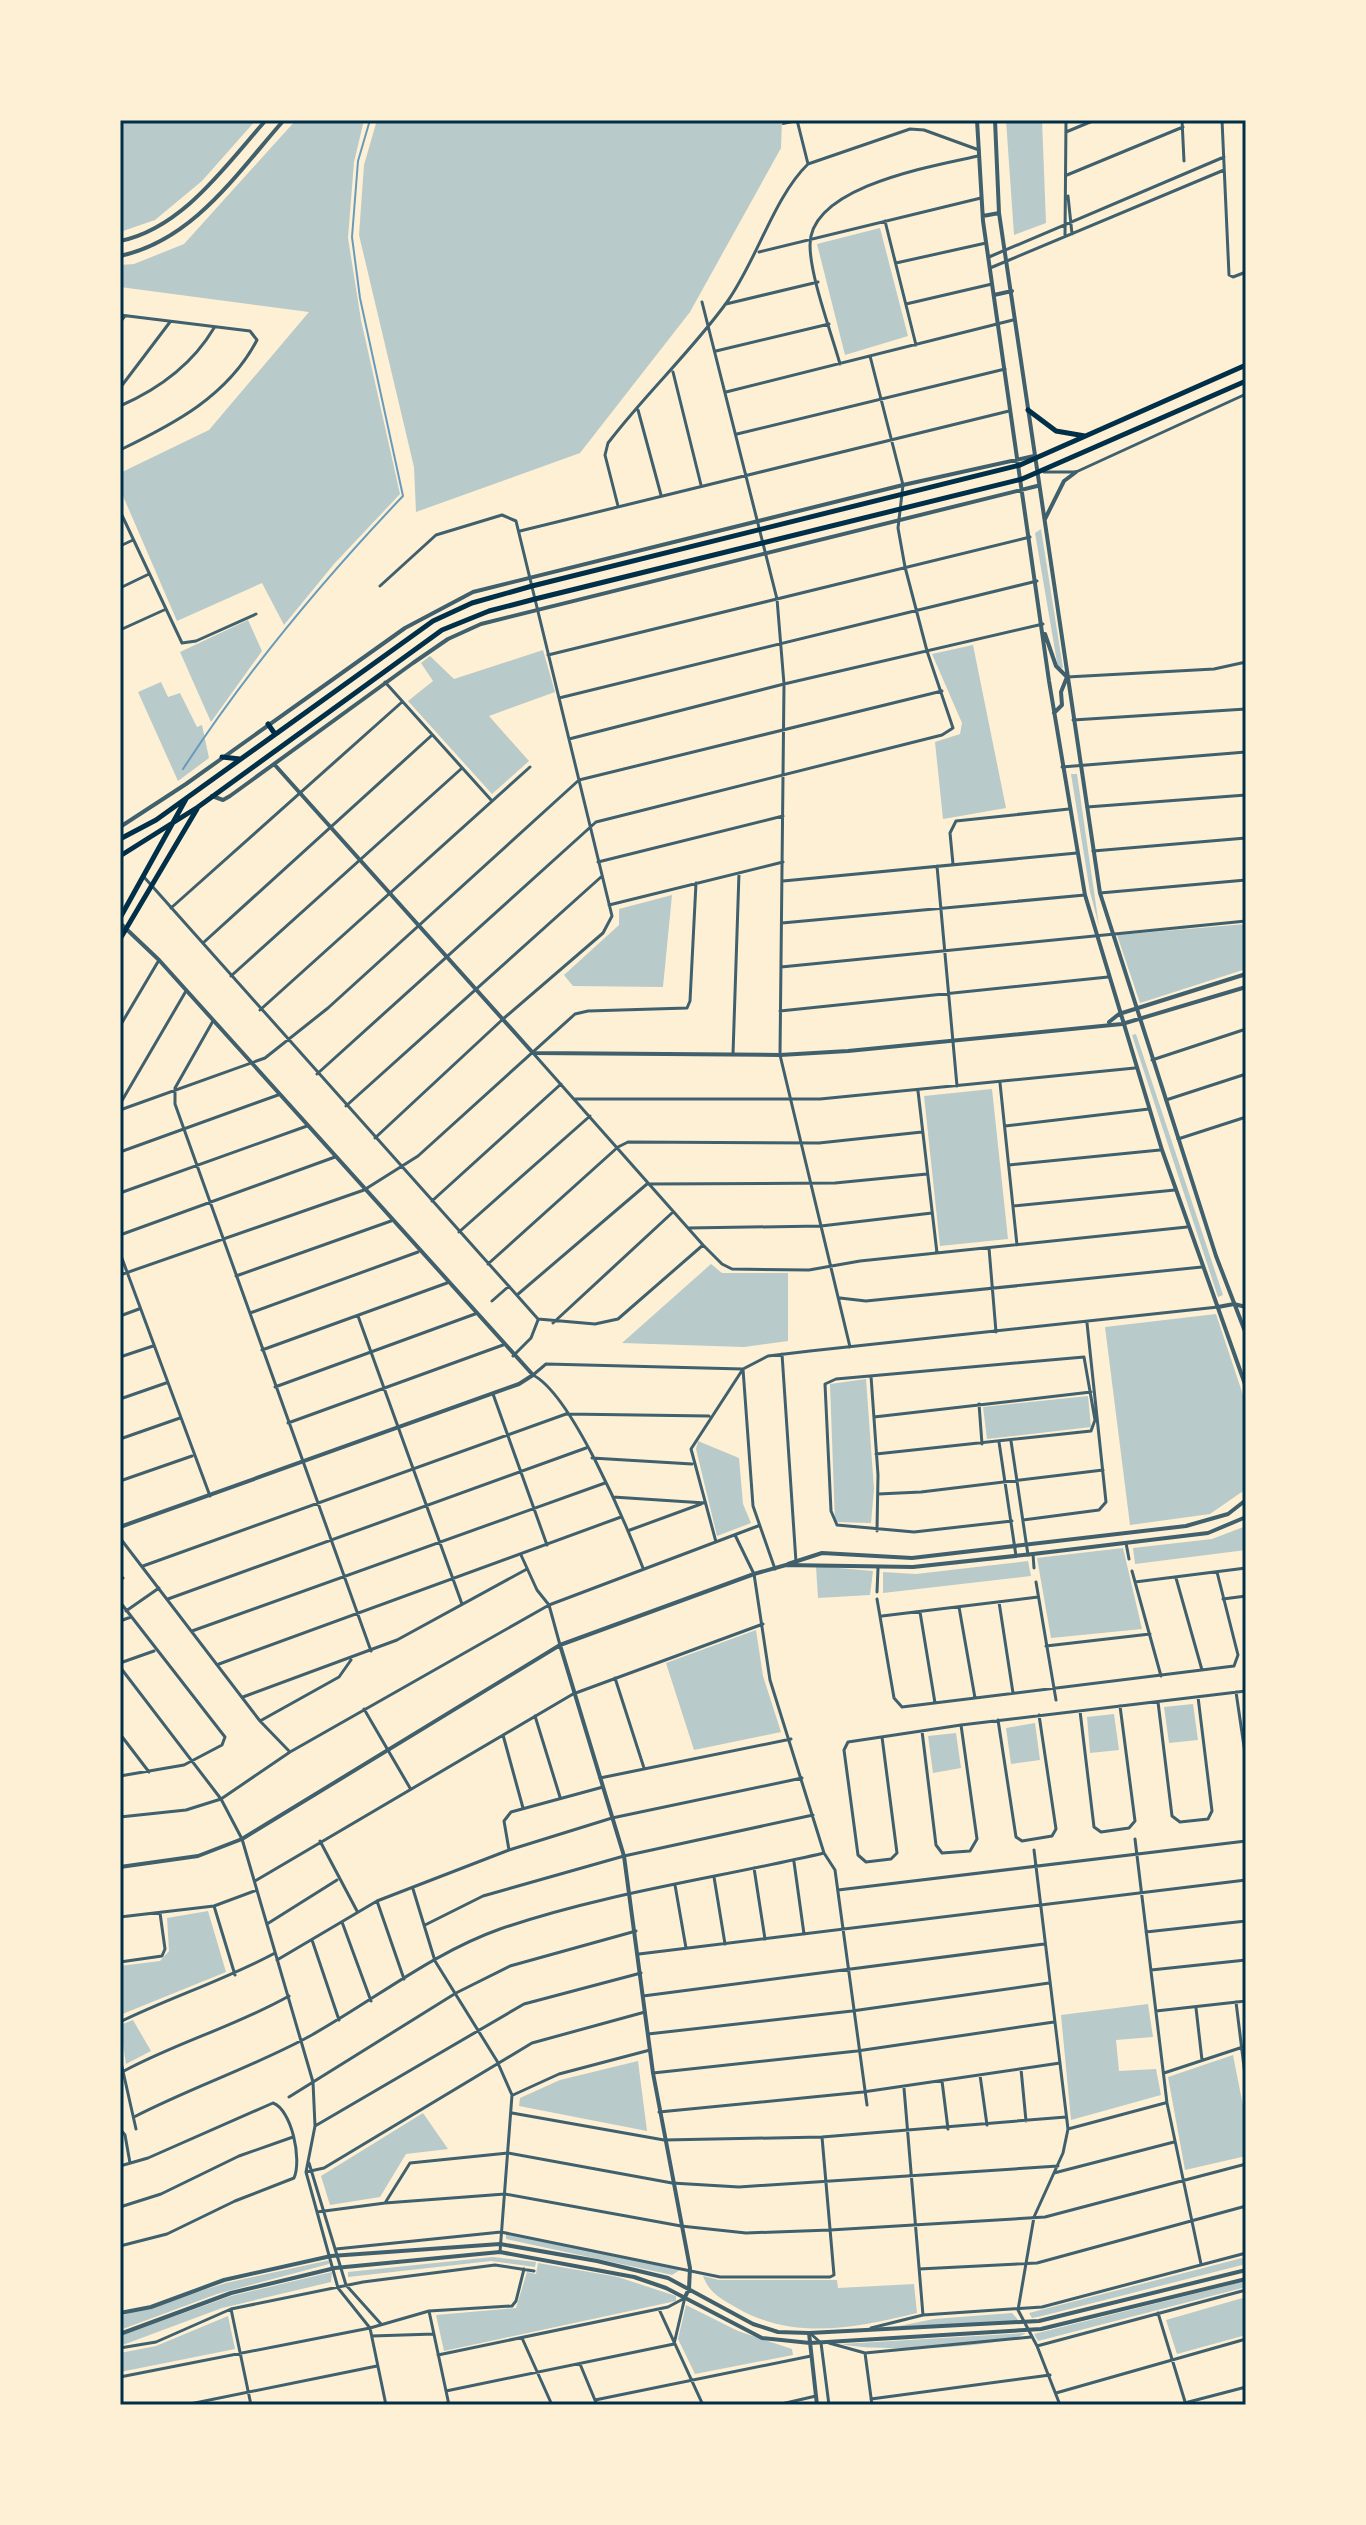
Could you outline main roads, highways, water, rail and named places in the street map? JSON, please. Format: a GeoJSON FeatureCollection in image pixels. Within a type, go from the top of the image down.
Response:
{"type":"FeatureCollection","features":[{"type":"Feature","properties":{"kind":"main road"},"geometry":{"type":"LineString","coordinates":[[120,839],[187,798],[433,621],[472,603],[903,495],[1034,458],[1246,365]]}},
{"type":"Feature","properties":{"kind":"main road"},"geometry":{"type":"LineString","coordinates":[[120,856],[198,807],[442,630],[489,611],[535,599],[1022,479],[1246,381]]}},
{"type":"Feature","properties":{"kind":"main road"},"geometry":{"type":"LineString","coordinates":[[1028,410],[1056,431],[1086,436]]}},
{"type":"Feature","properties":{"kind":"main road"},"geometry":{"type":"LineString","coordinates":[[329,712],[334,719]]}},
{"type":"Feature","properties":{"kind":"main road"},"geometry":{"type":"LineString","coordinates":[[268,724],[275,734]]}},
{"type":"Feature","properties":{"kind":"main road"},"geometry":{"type":"LineString","coordinates":[[222,757],[241,759]]}},
{"type":"Feature","properties":{"kind":"main road"},"geometry":{"type":"LineString","coordinates":[[120,921],[187,798]]}},
{"type":"Feature","properties":{"kind":"main road"},"geometry":{"type":"LineString","coordinates":[[120,939],[198,807]]}},
{"type":"Feature","properties":{"kind":"waterway"},"geometry":{"type":"LineString","coordinates":[[183,769],[233,697],[287,628],[403,496],[360,298],[352,237],[358,161],[370,120]]}}]}
